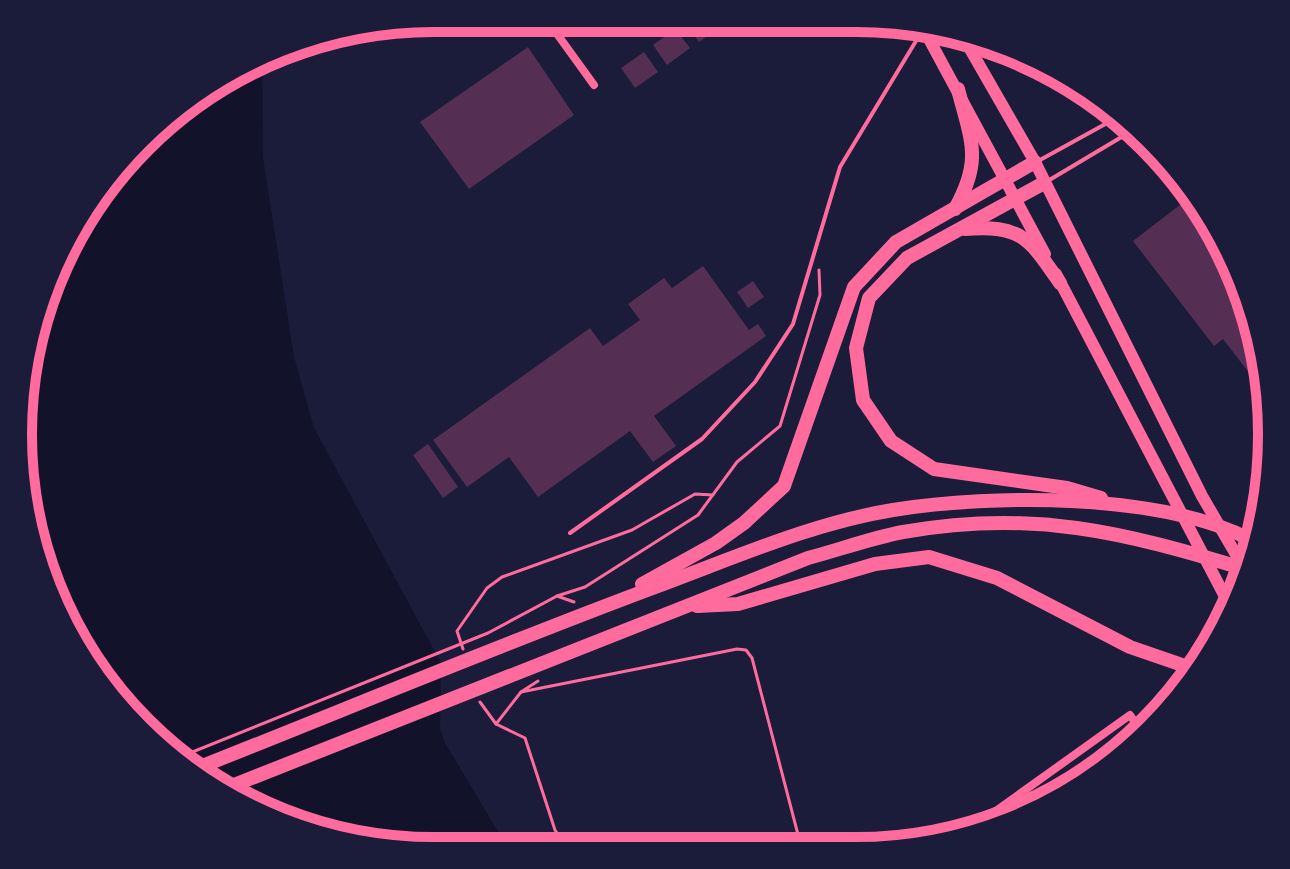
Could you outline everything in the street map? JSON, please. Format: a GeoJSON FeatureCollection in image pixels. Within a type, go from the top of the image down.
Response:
{"type":"FeatureCollection","features":[{"type":"Feature","properties":{"kind":"highway"},"geometry":{"type":"LineString","coordinates":[[955,209],[972,179],[972,146],[958,89]]}},
{"type":"Feature","properties":{"kind":"highway"},"geometry":{"type":"LineString","coordinates":[[596,609],[716,543],[744,523],[784,486],[854,287],[896,242],[1035,162]]}},
{"type":"Feature","properties":{"kind":"highway"},"geometry":{"type":"LineString","coordinates":[[1044,183],[907,258],[869,298],[856,348],[863,400],[891,441],[934,469],[1067,488],[1244,537]]}},
{"type":"Feature","properties":{"kind":"highway"},"geometry":{"type":"LineString","coordinates":[[961,230],[1000,227],[1034,245],[1060,283]]}},
{"type":"Feature","properties":{"kind":"highway"},"geometry":{"type":"LineString","coordinates":[[205,765],[596,609],[796,535],[892,510],[971,503],[1113,502]]}},
{"type":"Feature","properties":{"kind":"highway"},"geometry":{"type":"LineString","coordinates":[[236,784],[808,558],[900,532],[974,522],[1056,523],[1155,542],[1236,567]]}},
{"type":"Feature","properties":{"kind":"highway"},"geometry":{"type":"LineString","coordinates":[[685,606],[738,604],[875,564],[929,557],[997,578],[1130,647],[1185,666]]}},
{"type":"Feature","properties":{"kind":"main road"},"geometry":{"type":"LineString","coordinates":[[929,39],[1224,595]]}},
{"type":"Feature","properties":{"kind":"main road"},"geometry":{"type":"LineString","coordinates":[[970,49],[1035,162],[1202,496],[1238,559]]}},
{"type":"Feature","properties":{"kind":"street"},"geometry":{"type":"LineString","coordinates":[[556,32],[594,85]]}},
{"type":"Feature","properties":{"kind":"street"},"geometry":{"type":"LineString","coordinates":[[994,813],[1130,715],[1136,723]]}},
{"type":"Feature","properties":{"kind":"lane"},"geometry":{"type":"LineString","coordinates":[[570,533],[702,439],[755,382],[793,324],[818,252],[840,167],[916,37]]}},
{"type":"Feature","properties":{"kind":"lane"},"geometry":{"type":"LineString","coordinates":[[1035,162],[1109,122]]}},
{"type":"Feature","properties":{"kind":"lane"},"geometry":{"type":"LineString","coordinates":[[1044,183],[1124,135]]}},
{"type":"Feature","properties":{"kind":"path"},"geometry":{"type":"LineString","coordinates":[[189,754],[488,633],[557,596],[585,587],[698,515],[737,462],[780,426],[787,413],[820,295],[818,252]]}},
{"type":"Feature","properties":{"kind":"path"},"geometry":{"type":"LineString","coordinates":[[466,657],[457,631],[487,588],[502,577],[632,530],[695,494],[713,495]]}},
{"type":"Feature","properties":{"kind":"path"},"geometry":{"type":"LineString","coordinates":[[557,596],[596,609]]}},
{"type":"Feature","properties":{"kind":"path"},"geometry":{"type":"LineString","coordinates":[[521,692],[737,649],[746,650],[752,658],[799,837]]}},
{"type":"Feature","properties":{"kind":"path"},"geometry":{"type":"LineString","coordinates":[[496,724],[521,692],[545,676]]}},
{"type":"Feature","properties":{"kind":"path"},"geometry":{"type":"LineString","coordinates":[[478,696],[482,709],[496,724],[525,738],[559,837]]}},
{"type":"Feature","properties":{"kind":"shaded area"},"geometry":{"type":"Polygon","coordinates":[[[262,71],[263,158],[294,357],[314,428],[441,663],[440,728],[445,743],[501,837],[382,834],[305,816],[256,795],[189,754],[150,719],[115,680],[74,613],[46,539],[33,461],[35,382],[53,305],[74,256],[115,189],[150,150],[189,115],[262,71]]]}},
{"type":"Feature","properties":{"kind":"building"},"geometry":{"type":"Polygon","coordinates":[[[671,32],[677,32],[690,48],[667,65],[653,45],[671,32]]]}},
{"type":"Feature","properties":{"kind":"building"},"geometry":{"type":"Polygon","coordinates":[[[692,32],[713,32],[699,42],[692,32]]]}},
{"type":"Feature","properties":{"kind":"building"},"geometry":{"type":"Polygon","coordinates":[[[528,47],[574,115],[469,189],[420,122],[528,47]]]}},
{"type":"Feature","properties":{"kind":"building"},"geometry":{"type":"Polygon","coordinates":[[[644,52],[658,72],[635,88],[621,68],[644,52]]]}},
{"type":"Feature","properties":{"kind":"building"},"geometry":{"type":"Polygon","coordinates":[[[1184,202],[1216,256],[1237,305],[1255,380],[1223,339],[1214,346],[1133,241],[1184,202]]]}},
{"type":"Feature","properties":{"kind":"building"},"geometry":{"type":"Polygon","coordinates":[[[703,266],[749,330],[758,324],[766,336],[654,416],[676,446],[653,462],[630,431],[538,497],[509,457],[467,487],[433,440],[590,328],[603,346],[640,320],[628,304],[664,278],[672,288],[703,266]]]}},
{"type":"Feature","properties":{"kind":"building"},"geometry":{"type":"Polygon","coordinates":[[[753,281],[764,297],[748,308],[737,292],[753,281]]]}},
{"type":"Feature","properties":{"kind":"building"},"geometry":{"type":"Polygon","coordinates":[[[428,444],[458,487],[443,498],[413,455],[428,444]]]}}]}
